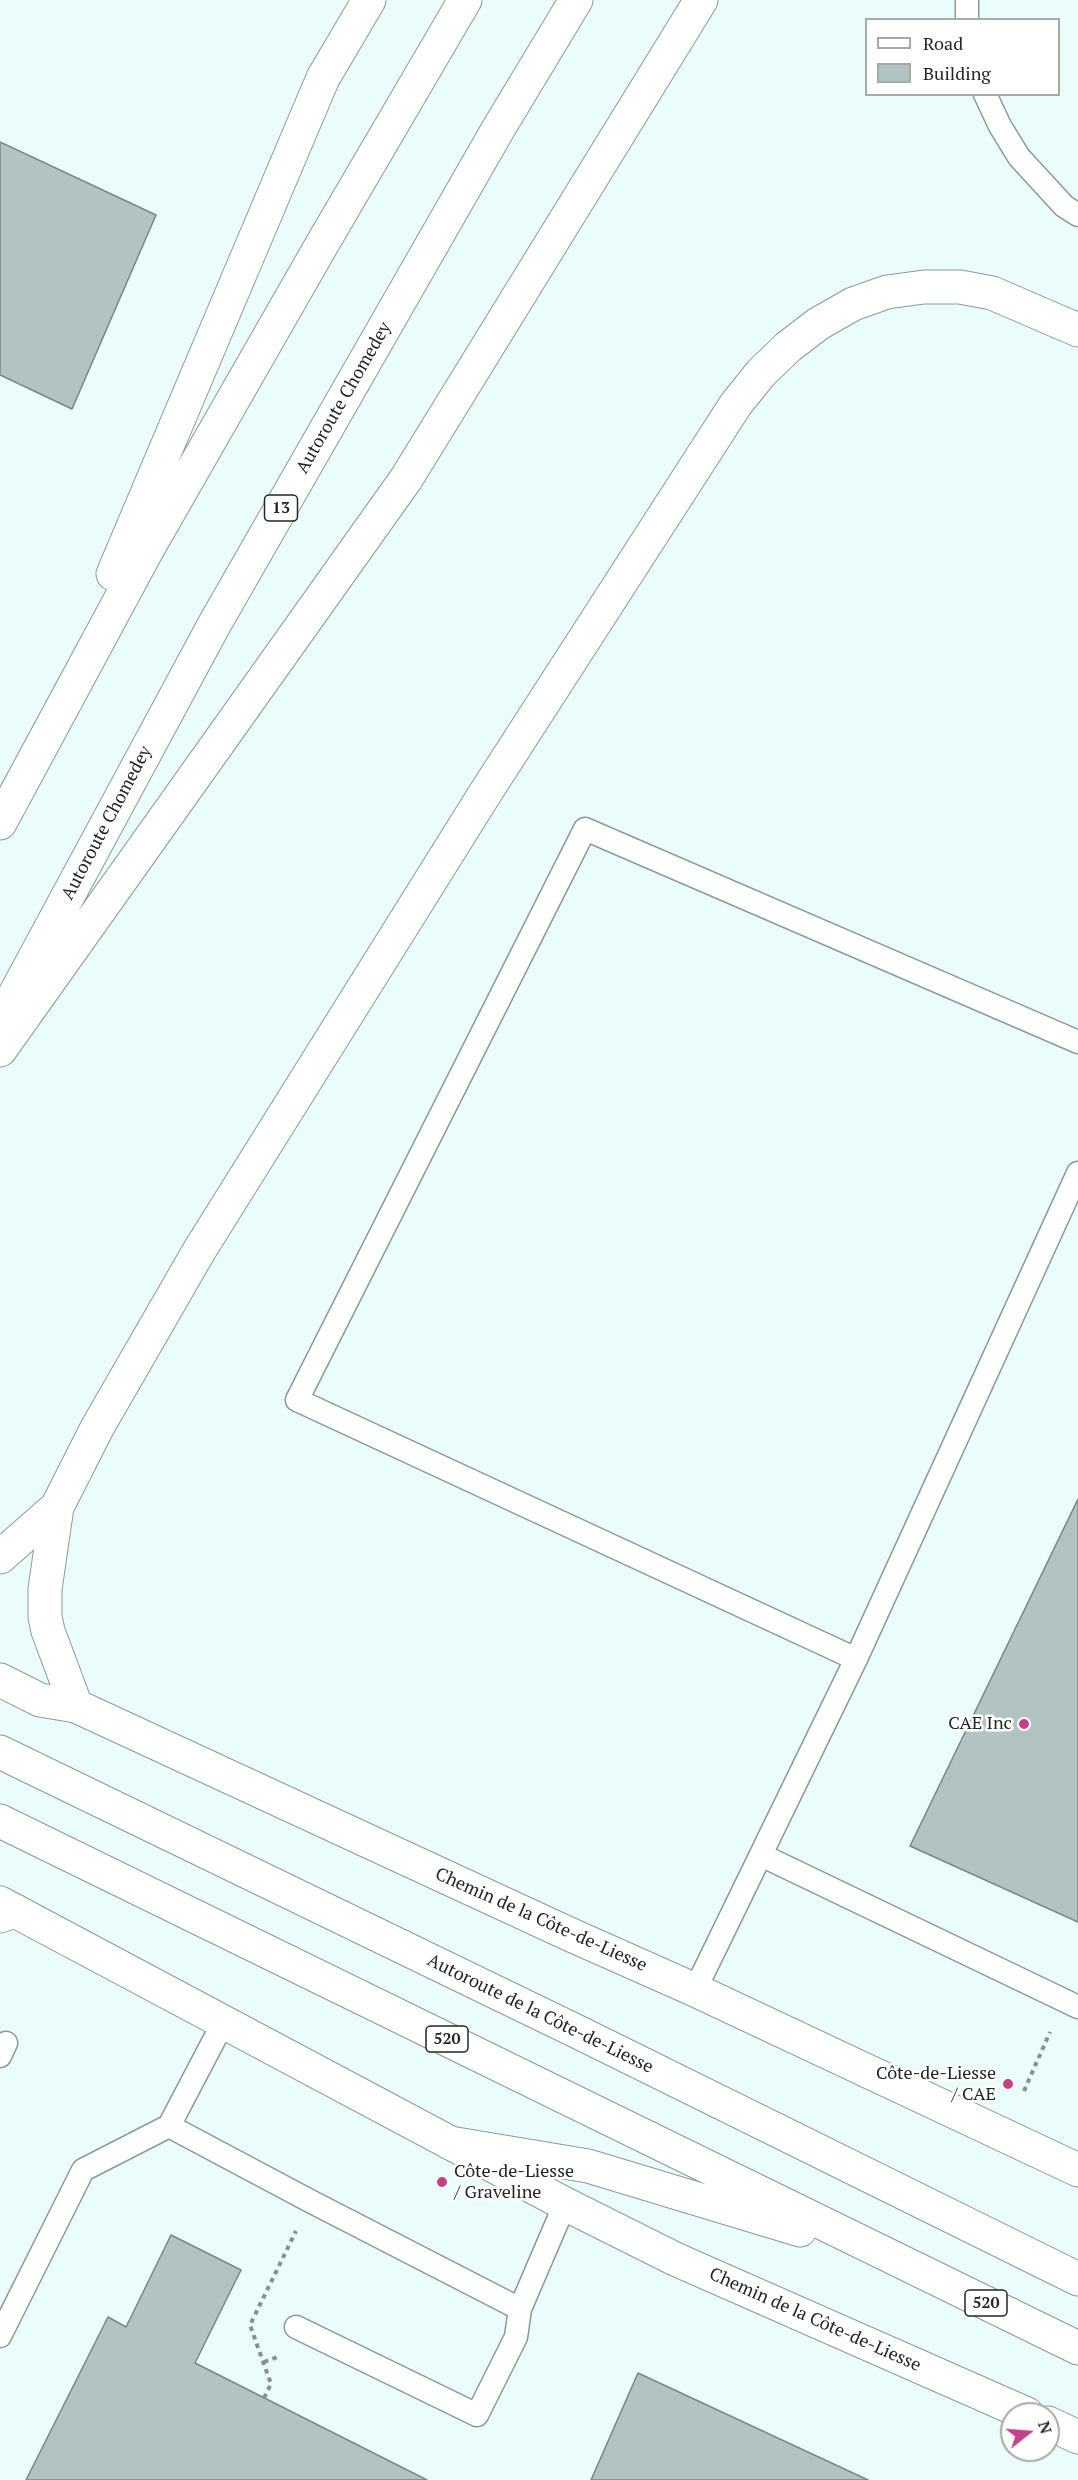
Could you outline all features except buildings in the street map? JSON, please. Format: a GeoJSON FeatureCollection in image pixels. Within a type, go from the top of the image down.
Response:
{"type":"FeatureCollection","features":[{"type":"Feature","properties":{"kind":"main road"},"geometry":{"type":"LineString","coordinates":[[34,758],[323,78],[369,0]]}},
{"type":"Feature","properties":{"kind":"main road"},"geometry":{"type":"LineString","coordinates":[[0,823],[147,550],[465,0]]}},
{"type":"Feature","properties":{"kind":"main road","name":"Autoroute Chomedey"},"geometry":{"type":"LineString","coordinates":[[0,1023],[214,625],[497,130],[576,0]]}},
{"type":"Feature","properties":{"kind":"main road"},"geometry":{"type":"LineString","coordinates":[[0,1050],[406,478],[700,0]]}},
{"type":"Feature","properties":{"kind":"main road"},"geometry":{"type":"LineString","coordinates":[[76,1706],[48,1631],[45,1617],[45,1589],[57,1507],[97,1428],[199,1251],[484,795],[736,404],[761,373],[818,324],[853,304],[887,292],[924,287],[960,287],[992,293],[1078,330]]}},
{"type":"Feature","properties":{"kind":"main road"},"geometry":{"type":"LineString","coordinates":[[0,1557],[57,1507]]}},
{"type":"Feature","properties":{"kind":"main road","name":"Chemin de la Côte-de-Liesse"},"geometry":{"type":"LineString","coordinates":[[0,1680],[40,1700],[76,1706],[695,1990],[1078,2170]]}},
{"type":"Feature","properties":{"kind":"main road","name":"Autoroute de la Côte-de-Liesse"},"geometry":{"type":"LineString","coordinates":[[0,1752],[582,2034],[1078,2279]]}},
{"type":"Feature","properties":{"kind":"main road","name":"520"},"geometry":{"type":"LineString","coordinates":[[0,1821],[1078,2348]]}},
{"type":"Feature","properties":{"kind":"main road","name":"Chemin de la Côte-de-Liesse"},"geometry":{"type":"LineString","coordinates":[[5,1910],[565,2204],[675,2259],[1000,2402]]}},
{"type":"Feature","properties":{"kind":"main road"},"geometry":{"type":"LineString","coordinates":[[450,2143],[588,2166],[894,2258]]}},
{"type":"Feature","properties":{"kind":"main road"},"geometry":{"type":"LineString","coordinates":[[1060,2429],[1078,2437]]}},
{"type":"Feature","properties":{"kind":"lane"},"geometry":{"type":"LineString","coordinates":[[967,0],[967,18]]}},
{"type":"Feature","properties":{"kind":"lane"},"geometry":{"type":"LineString","coordinates":[[986,96],[1019,158],[1057,198],[1078,215]]}},
{"type":"Feature","properties":{"kind":"lane"},"geometry":{"type":"LineString","coordinates":[[856,1659],[297,1400],[585,829],[1078,1042]]}},
{"type":"Feature","properties":{"kind":"lane"},"geometry":{"type":"LineString","coordinates":[[695,1990],[856,1659],[1078,1173]]}},
{"type":"Feature","properties":{"kind":"lane"},"geometry":{"type":"LineString","coordinates":[[761,1855],[1078,2007]]}},
{"type":"Feature","properties":{"kind":"lane"},"geometry":{"type":"LineString","coordinates":[[0,2336],[83,2169],[169,2126],[223,2023]]}},
{"type":"Feature","properties":{"kind":"lane"},"geometry":{"type":"LineString","coordinates":[[169,2126],[520,2309]]}},
{"type":"Feature","properties":{"kind":"lane"},"geometry":{"type":"LineString","coordinates":[[296,2327],[477,2415],[516,2337],[520,2309],[565,2204]]}},
{"type":"Feature","properties":{"kind":"path"},"geometry":{"type":"LineString","coordinates":[[1024,2091],[1042,2048]]}},
{"type":"Feature","properties":{"kind":"path"},"geometry":{"type":"LineString","coordinates":[[264,2362],[280,2356]]}},
{"type":"Feature","properties":{"kind":"place","name":"CAE Inc"},"geometry":{"type":"Point","coordinates":[1024,1724]}},
{"type":"Feature","properties":{"kind":"place","name":"Côte-de-Liesse / CAE"},"geometry":{"type":"Point","coordinates":[1008,2084]}},
{"type":"Feature","properties":{"kind":"place","name":"Côte-de-Liesse / Graveline"},"geometry":{"type":"Point","coordinates":[442,2182]}}]}
